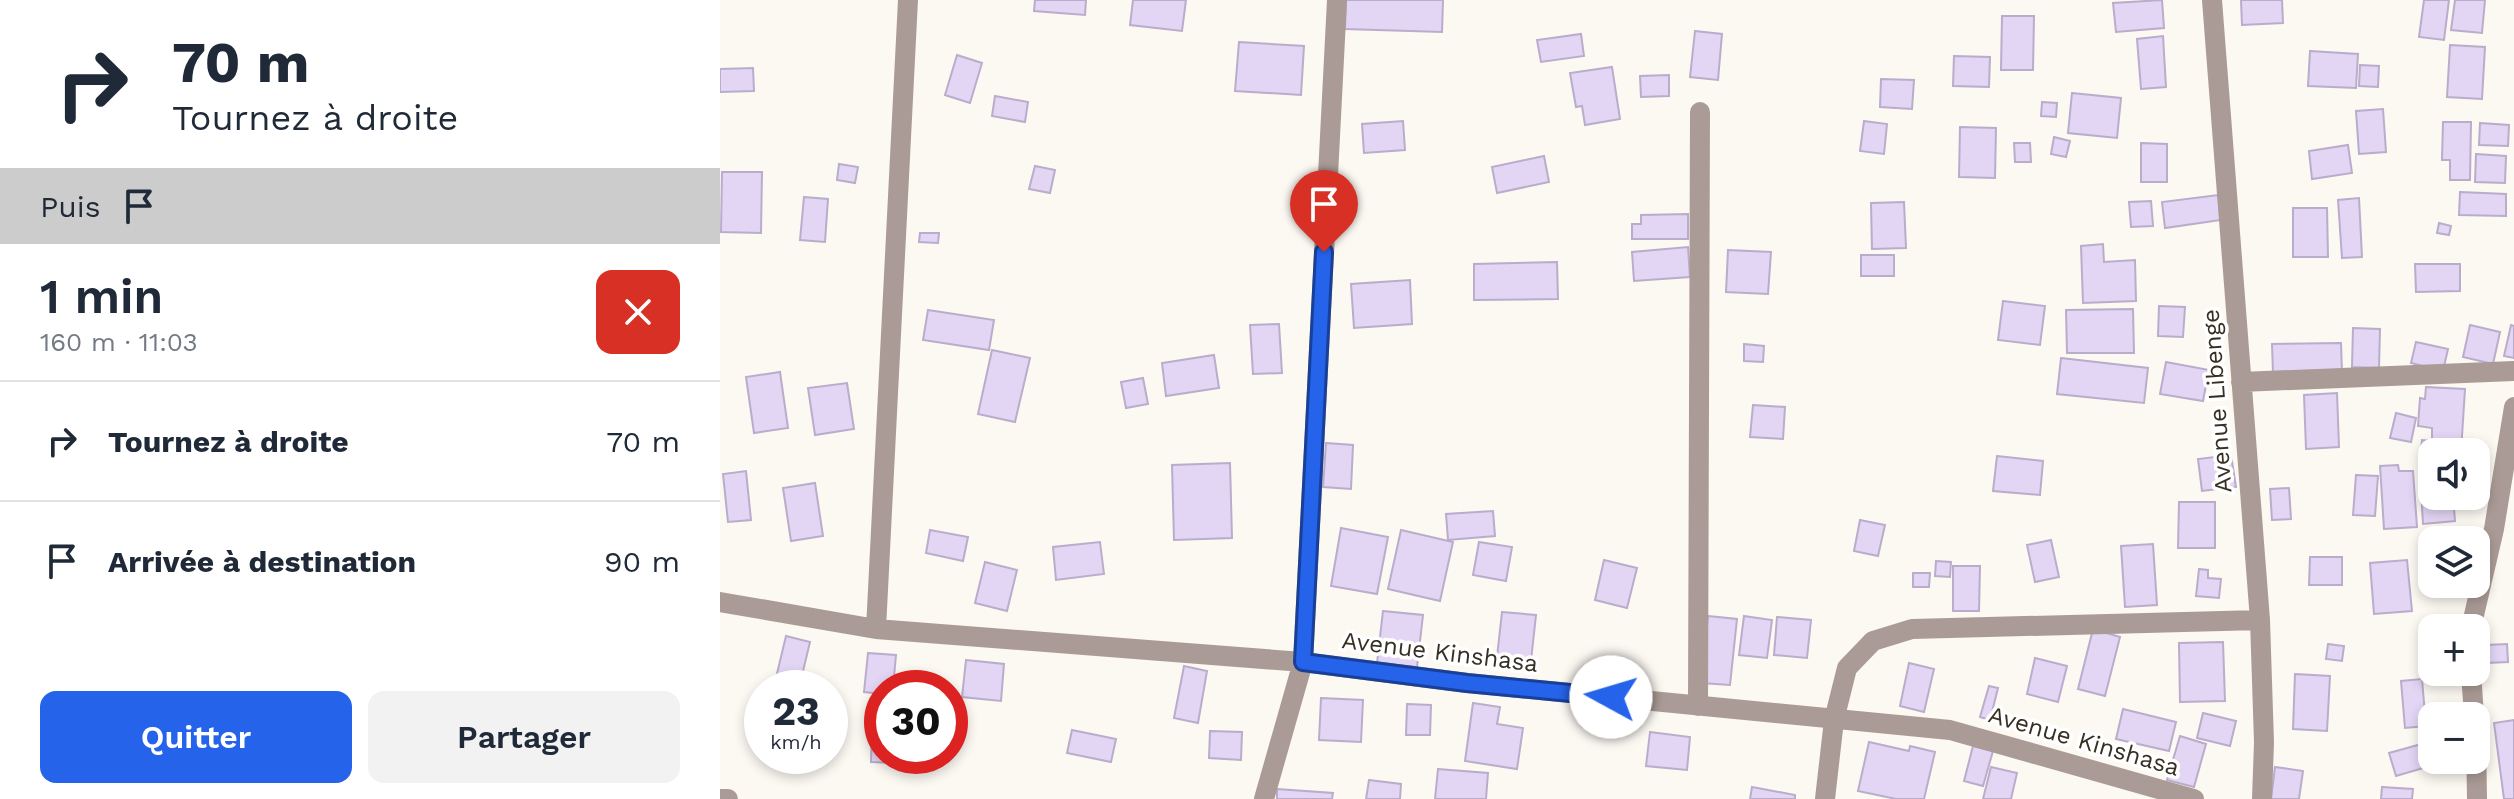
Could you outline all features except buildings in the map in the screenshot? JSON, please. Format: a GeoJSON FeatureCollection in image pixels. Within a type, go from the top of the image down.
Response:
{"type":"FeatureCollection","features":[{"type":"Feature","properties":{"kind":"street"},"geometry":{"type":"LineString","coordinates":[[876,629],[908,0]]}},
{"type":"Feature","properties":{"kind":"street"},"geometry":{"type":"LineString","coordinates":[[1264,799],[1303,662],[1337,0]]}},
{"type":"Feature","properties":{"kind":"street","name":"Avenue Libenge"},"geometry":{"type":"LineString","coordinates":[[2212,0],[2260,620],[2264,742],[2262,799]]}},
{"type":"Feature","properties":{"kind":"street"},"geometry":{"type":"LineString","coordinates":[[1698,706],[1700,112]]}},
{"type":"Feature","properties":{"kind":"street"},"geometry":{"type":"LineString","coordinates":[[2241,382],[2514,371]]}},
{"type":"Feature","properties":{"kind":"street"},"geometry":{"type":"LineString","coordinates":[[2474,614],[2494,529],[2514,407]]}},
{"type":"Feature","properties":{"kind":"street","name":"Avenue Kinshasa"},"geometry":{"type":"LineString","coordinates":[[720,602],[876,629],[1303,662],[1467,683],[1950,730],[2194,799]]}},
{"type":"Feature","properties":{"kind":"street"},"geometry":{"type":"LineString","coordinates":[[1825,799],[1834,720],[1847,668],[1873,641],[1912,629],[2260,620]]}},
{"type":"Feature","properties":{"kind":"street"},"geometry":{"type":"LineString","coordinates":[[2477,774],[2477,799]]}},
{"type":"Feature","properties":{"kind":"street"},"geometry":{"type":"LineString","coordinates":[[720,799],[728,799]]}},
{"type":"Feature","properties":{"kind":"route"},"geometry":{"type":"LineString","coordinates":[[1324,252],[1303,662],[1611,697]]}}]}
